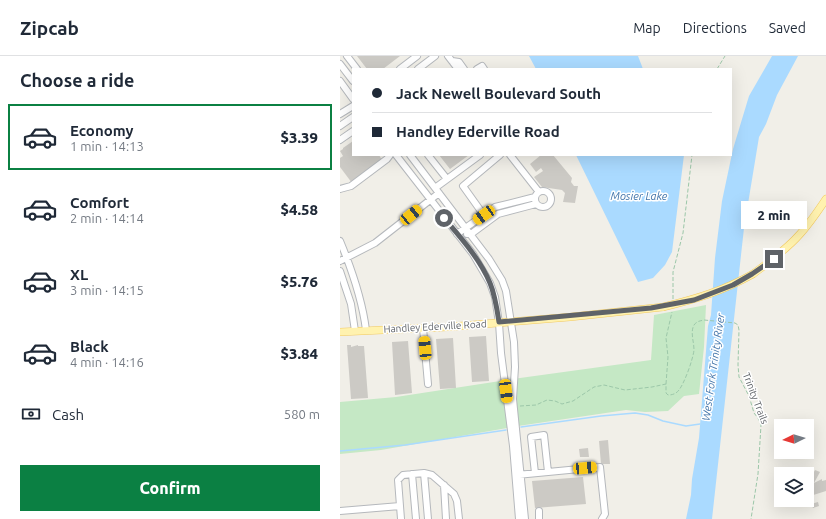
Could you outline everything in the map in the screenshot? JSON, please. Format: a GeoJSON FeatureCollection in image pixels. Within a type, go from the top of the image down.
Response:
{"type":"FeatureCollection","features":[{"type":"Feature","properties":{"kind":"main road","name":"Handley Ederville Road"},"geometry":{"type":"LineString","coordinates":[[340,332],[511,322],[663,307],[694,300],[733,285],[774,259],[810,222],[826,199]]}},
{"type":"Feature","properties":{"kind":"street"},"geometry":{"type":"LineString","coordinates":[[347,56],[356,68]]}},
{"type":"Feature","properties":{"kind":"street"},"geometry":{"type":"LineString","coordinates":[[401,68],[417,56]]}},
{"type":"Feature","properties":{"kind":"street"},"geometry":{"type":"LineString","coordinates":[[419,68],[435,56]]}},
{"type":"Feature","properties":{"kind":"street"},"geometry":{"type":"LineString","coordinates":[[450,59],[457,68]]}},
{"type":"Feature","properties":{"kind":"street"},"geometry":{"type":"LineString","coordinates":[[450,59],[459,62],[463,68]]}},
{"type":"Feature","properties":{"kind":"street"},"geometry":{"type":"LineString","coordinates":[[340,64],[352,80]]}},
{"type":"Feature","properties":{"kind":"street"},"geometry":{"type":"LineString","coordinates":[[340,82],[352,98]]}},
{"type":"Feature","properties":{"kind":"street"},"geometry":{"type":"LineString","coordinates":[[340,114],[352,107]]}},
{"type":"Feature","properties":{"kind":"street"},"geometry":{"type":"LineString","coordinates":[[340,126],[352,118]]}},
{"type":"Feature","properties":{"kind":"street"},"geometry":{"type":"LineString","coordinates":[[340,131],[342,139],[352,132]]}},
{"type":"Feature","properties":{"kind":"street"},"geometry":{"type":"LineString","coordinates":[[340,189],[351,186],[389,156]]}},
{"type":"Feature","properties":{"kind":"street"},"geometry":{"type":"LineString","coordinates":[[397,156],[473,254],[490,283],[495,298],[499,322],[524,519]]}},
{"type":"Feature","properties":{"kind":"street"},"geometry":{"type":"LineString","coordinates":[[411,156],[471,234],[502,280],[508,302],[516,367],[514,407],[519,519]]}},
{"type":"Feature","properties":{"kind":"street"},"geometry":{"type":"LineString","coordinates":[[429,156],[447,179]]}},
{"type":"Feature","properties":{"kind":"street"},"geometry":{"type":"LineString","coordinates":[[340,261],[375,242],[430,200],[447,179],[479,156]]}},
{"type":"Feature","properties":{"kind":"street"},"geometry":{"type":"LineString","coordinates":[[488,221],[463,186],[499,156]]}},
{"type":"Feature","properties":{"kind":"street"},"geometry":{"type":"LineString","coordinates":[[511,156],[537,195],[536,204]]}},
{"type":"Feature","properties":{"kind":"street"},"geometry":{"type":"LineString","coordinates":[[545,192],[550,196],[551,201],[548,206],[544,207],[536,204],[498,214],[471,234],[457,234],[465,227],[499,205],[545,192]]}},
{"type":"Feature","properties":{"kind":"street"},"geometry":{"type":"LineString","coordinates":[[340,241],[358,288],[364,310],[366,330]]}},
{"type":"Feature","properties":{"kind":"street"},"geometry":{"type":"LineString","coordinates":[[340,272],[351,304],[355,331]]}},
{"type":"Feature","properties":{"kind":"street"},"geometry":{"type":"LineString","coordinates":[[423,328],[428,384]]}},
{"type":"Feature","properties":{"kind":"street"},"geometry":{"type":"LineString","coordinates":[[535,473],[531,437],[544,435],[548,472]]}},
{"type":"Feature","properties":{"kind":"street"},"geometry":{"type":"LineString","coordinates":[[518,475],[600,467],[605,514],[602,519]]}},
{"type":"Feature","properties":{"kind":"street"},"geometry":{"type":"LineString","coordinates":[[424,473],[428,519]]}},
{"type":"Feature","properties":{"kind":"street"},"geometry":{"type":"LineString","coordinates":[[401,519],[398,480],[403,476],[424,473],[432,475],[454,494],[458,501],[459,519]]}},
{"type":"Feature","properties":{"kind":"street"},"geometry":{"type":"LineString","coordinates":[[412,474],[416,519]]}},
{"type":"Feature","properties":{"kind":"street"},"geometry":{"type":"LineString","coordinates":[[444,485],[446,519]]}},
{"type":"Feature","properties":{"kind":"street"},"geometry":{"type":"LineString","coordinates":[[340,511],[400,506]]}},
{"type":"Feature","properties":{"kind":"street"},"geometry":{"type":"LineString","coordinates":[[539,511],[539,519]]}},
{"type":"Feature","properties":{"kind":"path"},"geometry":{"type":"LineString","coordinates":[[718,68],[725,56]]}},
{"type":"Feature","properties":{"kind":"path"},"geometry":{"type":"LineString","coordinates":[[672,305],[673,272],[683,234],[692,156]]}},
{"type":"Feature","properties":{"kind":"path"},"geometry":{"type":"LineString","coordinates":[[514,407],[536,405],[547,400],[562,404],[573,401],[594,387],[604,385],[625,390],[666,384],[668,357],[666,338],[672,312]]}},
{"type":"Feature","properties":{"kind":"path","name":"Trinity Trails"},"geometry":{"type":"LineString","coordinates":[[666,384],[666,393],[668,395],[675,394],[679,390],[692,360],[694,350],[692,335],[694,326],[699,320],[735,323],[738,325],[739,377],[749,396],[754,413],[761,425],[758,474],[751,519]]}},
{"type":"Feature","properties":{"kind":"green space"},"geometry":{"type":"Polygon","coordinates":[[[706,305],[704,347],[699,394],[684,396],[668,411],[645,412],[626,410],[518,426],[381,450],[340,454],[340,402],[396,397],[651,360],[654,315],[706,305]]]}},
{"type":"Feature","properties":{"kind":"water"},"geometry":{"type":"Polygon","coordinates":[[[529,56],[638,56],[643,68],[535,68],[529,56]]]}},
{"type":"Feature","properties":{"kind":"water","name":"West Fork Trinity River"},"geometry":{"type":"Polygon","coordinates":[[[772,56],[798,56],[777,95],[766,124],[759,137],[744,228],[712,519],[686,519],[699,438],[708,326],[711,315],[715,258],[722,201],[733,149],[749,96],[772,56]]]}},
{"type":"Feature","properties":{"kind":"water","name":"Mosier Lake"},"geometry":{"type":"Polygon","coordinates":[[[576,156],[684,156],[672,252],[665,265],[653,278],[638,282],[576,156]]]}},
{"type":"Feature","properties":{"kind":"building"},"geometry":{"type":"Polygon","coordinates":[[[357,56],[400,56],[384,68],[366,68],[357,56]]]}},
{"type":"Feature","properties":{"kind":"building"},"geometry":{"type":"Polygon","coordinates":[[[352,142],[352,156],[380,156],[382,160],[352,183],[340,167],[340,158],[343,156],[340,151],[352,142]]]}},
{"type":"Feature","properties":{"kind":"building"},"geometry":{"type":"Polygon","coordinates":[[[440,156],[468,156],[450,169],[440,156]]]}},
{"type":"Feature","properties":{"kind":"building"},"geometry":{"type":"Polygon","coordinates":[[[540,156],[554,156],[572,178],[571,182],[574,186],[578,186],[575,203],[563,202],[565,193],[562,190],[542,187],[534,177],[543,171],[541,168],[536,172],[530,164],[540,156]]]}},
{"type":"Feature","properties":{"kind":"building"},"geometry":{"type":"Polygon","coordinates":[[[486,336],[489,381],[472,382],[469,337],[486,336]]]}},
{"type":"Feature","properties":{"kind":"building"},"geometry":{"type":"Polygon","coordinates":[[[453,338],[456,388],[440,389],[436,339],[453,338]]]}},
{"type":"Feature","properties":{"kind":"building"},"geometry":{"type":"Polygon","coordinates":[[[408,341],[412,393],[395,395],[392,342],[408,341]]]}},
{"type":"Feature","properties":{"kind":"building"},"geometry":{"type":"Polygon","coordinates":[[[347,345],[351,345],[351,347],[358,345],[364,346],[368,398],[351,399],[347,345]]]}},
{"type":"Feature","properties":{"kind":"building"},"geometry":{"type":"Polygon","coordinates":[[[608,440],[610,464],[601,464],[599,441],[608,440]]]}},
{"type":"Feature","properties":{"kind":"building"},"geometry":{"type":"Polygon","coordinates":[[[588,448],[589,457],[580,457],[579,449],[588,448]]]}},
{"type":"Feature","properties":{"kind":"building"},"geometry":{"type":"Polygon","coordinates":[[[815,470],[820,472],[814,483],[815,470]]]}},
{"type":"Feature","properties":{"kind":"building"},"geometry":{"type":"Polygon","coordinates":[[[583,477],[586,504],[535,508],[532,481],[583,477]]]}},
{"type":"Feature","properties":{"kind":"building"},"geometry":{"type":"Polygon","coordinates":[[[822,479],[822,481],[826,480],[826,491],[814,495],[814,483],[822,479]]]}},
{"type":"Feature","properties":{"kind":"building"},"geometry":{"type":"Polygon","coordinates":[[[818,502],[819,506],[813,508],[814,503],[818,502]]]}},
{"type":"Feature","properties":{"kind":"waterway","name":"West Fork Trinity River"},"geometry":{"type":"LineString","coordinates":[[521,427],[635,413],[648,415],[663,421],[686,426],[700,424]]}},
{"type":"Feature","properties":{"kind":"waterway"},"geometry":{"type":"LineString","coordinates":[[340,451],[405,445],[506,430]]}},
{"type":"Feature","properties":{"kind":"route"},"geometry":{"type":"LineString","coordinates":[[444,218],[473,254],[484,271],[495,298],[499,322],[570,317],[663,307],[694,300],[733,285],[774,259]]}}]}
